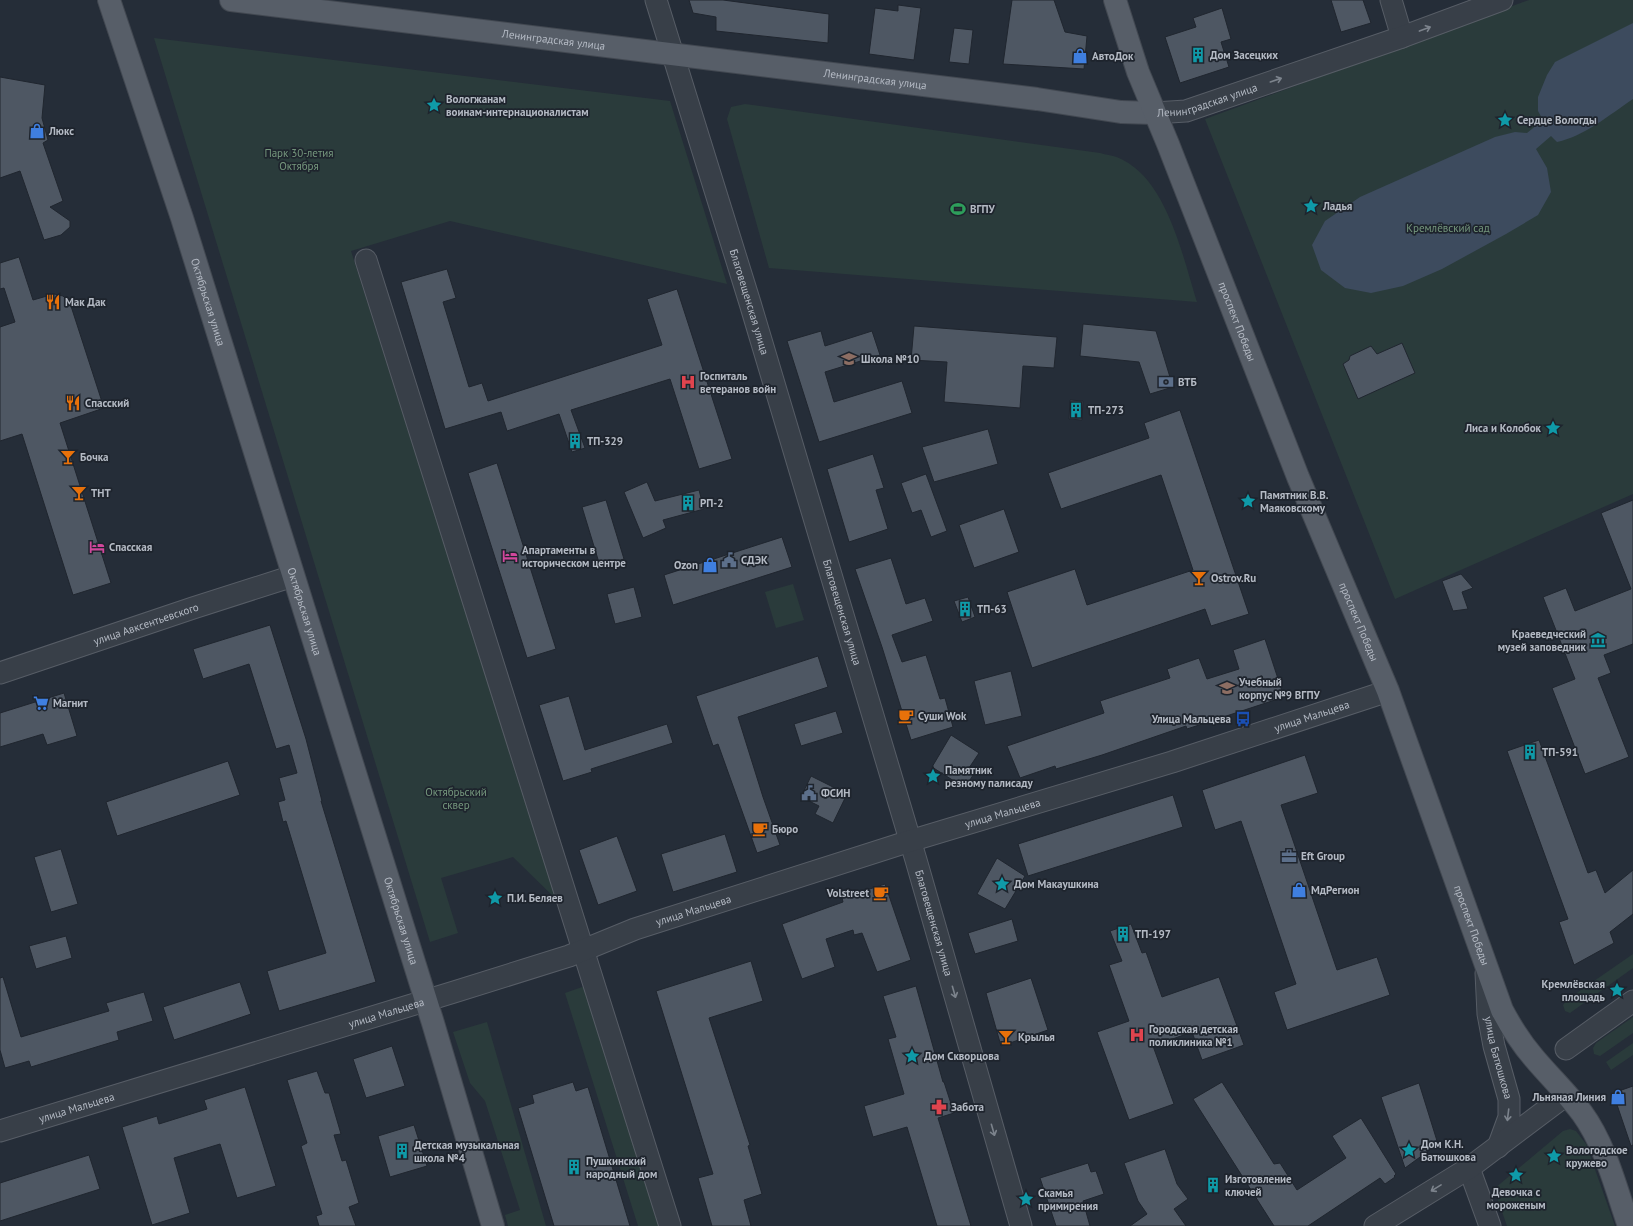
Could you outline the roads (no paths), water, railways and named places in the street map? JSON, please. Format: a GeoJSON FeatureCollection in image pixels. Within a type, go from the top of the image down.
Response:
{"type":"FeatureCollection","features":[{"type":"Feature","properties":{"kind":"main road","name":"Октябрьская улица"},"geometry":{"type":"LineString","coordinates":[[109,0],[182,218],[292,576],[426,1001],[494,1226]]}},
{"type":"Feature","properties":{"kind":"main road","name":"Ленинградская улица"},"geometry":{"type":"LineString","coordinates":[[231,0],[1030,98],[1121,112],[1154,114]]}},
{"type":"Feature","properties":{"kind":"main road","name":"проспект Победы"},"geometry":{"type":"LineString","coordinates":[[1114,0],[1127,43],[1154,114],[1171,151],[1298,476],[1388,691],[1485,967],[1502,1010],[1513,1031],[1533,1057],[1582,1113],[1597,1139],[1629,1226]]}},
{"type":"Feature","properties":{"kind":"street","name":"Благовещенская улица"},"geometry":{"type":"LineString","coordinates":[[656,0],[674,55],[913,851],[1021,1226]]}},
{"type":"Feature","properties":{"kind":"street"},"geometry":{"type":"LineString","coordinates":[[1391,0],[1402,37]]}},
{"type":"Feature","properties":{"kind":"street","name":"Ленинградская улица"},"geometry":{"type":"LineString","coordinates":[[1154,114],[1186,111],[1402,37],[1502,0]]}},
{"type":"Feature","properties":{"kind":"street"},"geometry":{"type":"LineString","coordinates":[[366,260],[670,1226]]}},
{"type":"Feature","properties":{"kind":"street","name":"улица Авксентьевского"},"geometry":{"type":"LineString","coordinates":[[0,674],[292,576]]}},
{"type":"Feature","properties":{"kind":"street","name":"улица Мальцева"},"geometry":{"type":"LineString","coordinates":[[0,1131],[426,1001],[584,950],[629,931],[913,851],[1172,762],[1388,691]]}},
{"type":"Feature","properties":{"kind":"street","name":"улица Батюшкова"},"geometry":{"type":"LineString","coordinates":[[1485,967],[1488,1014],[1494,1046],[1509,1099],[1510,1117],[1498,1147]]}},
{"type":"Feature","properties":{"kind":"street"},"geometry":{"type":"LineString","coordinates":[[1566,1049],[1633,1001]]}},
{"type":"Feature","properties":{"kind":"street"},"geometry":{"type":"LineString","coordinates":[[1374,1226],[1469,1168],[1566,1095]]}},
{"type":"Feature","properties":{"kind":"street"},"geometry":{"type":"LineString","coordinates":[[1469,1168],[1490,1226]]}},
{"type":"Feature","properties":{"kind":"water"},"geometry":{"type":"Polygon","coordinates":[[[1633,23],[1633,99],[1587,130],[1557,142],[1551,136],[1536,149],[1547,168],[1551,192],[1538,215],[1442,269],[1403,286],[1371,293],[1345,288],[1321,270],[1312,245],[1325,221],[1360,197],[1495,137],[1515,132],[1527,133],[1543,120],[1538,111],[1538,97],[1547,75],[1555,62],[1633,23]]]}},
{"type":"Feature","properties":{"kind":"place","name":"Дом Засецких"},"geometry":{"type":"Point","coordinates":[1198,55]}},
{"type":"Feature","properties":{"kind":"place","name":"АвтоДок"},"geometry":{"type":"Point","coordinates":[1080,56]}},
{"type":"Feature","properties":{"kind":"place","name":"Вологжанам воинам-интернационалистам"},"geometry":{"type":"Point","coordinates":[434,105]}},
{"type":"Feature","properties":{"kind":"place","name":"Сердце Вологды"},"geometry":{"type":"Point","coordinates":[1505,120]}},
{"type":"Feature","properties":{"kind":"place","name":"Люкс"},"geometry":{"type":"Point","coordinates":[37,131]}},
{"type":"Feature","properties":{"kind":"place","name":"Ладья"},"geometry":{"type":"Point","coordinates":[1311,206]}},
{"type":"Feature","properties":{"kind":"place","name":"ВГПУ"},"geometry":{"type":"Point","coordinates":[958,209]}},
{"type":"Feature","properties":{"kind":"place","name":"Мак Дак"},"geometry":{"type":"Point","coordinates":[53,302]}},
{"type":"Feature","properties":{"kind":"place","name":"Школа №10"},"geometry":{"type":"Point","coordinates":[849,359]}},
{"type":"Feature","properties":{"kind":"place","name":"Госпиталь ветеранов войн"},"geometry":{"type":"Point","coordinates":[688,382]}},
{"type":"Feature","properties":{"kind":"place","name":"ВТБ"},"geometry":{"type":"Point","coordinates":[1166,382]}},
{"type":"Feature","properties":{"kind":"place","name":"Спасский"},"geometry":{"type":"Point","coordinates":[73,403]}},
{"type":"Feature","properties":{"kind":"place","name":"ТП-273"},"geometry":{"type":"Point","coordinates":[1076,410]}},
{"type":"Feature","properties":{"kind":"place","name":"Лиса и Колобок"},"geometry":{"type":"Point","coordinates":[1553,428]}},
{"type":"Feature","properties":{"kind":"place","name":"ТП-329"},"geometry":{"type":"Point","coordinates":[575,441]}},
{"type":"Feature","properties":{"kind":"place","name":"Бочка"},"geometry":{"type":"Point","coordinates":[68,457]}},
{"type":"Feature","properties":{"kind":"place","name":"ТНТ"},"geometry":{"type":"Point","coordinates":[79,493]}},
{"type":"Feature","properties":{"kind":"place","name":"Памятник В.В. Маяковскому"},"geometry":{"type":"Point","coordinates":[1248,501]}},
{"type":"Feature","properties":{"kind":"place","name":"РП-2"},"geometry":{"type":"Point","coordinates":[688,503]}},
{"type":"Feature","properties":{"kind":"place","name":"Спасская"},"geometry":{"type":"Point","coordinates":[97,547]}},
{"type":"Feature","properties":{"kind":"place","name":"Апартаменты в историческом центре"},"geometry":{"type":"Point","coordinates":[510,556]}},
{"type":"Feature","properties":{"kind":"place","name":"СДЭК"},"geometry":{"type":"Point","coordinates":[729,560]}},
{"type":"Feature","properties":{"kind":"place","name":"Ozon"},"geometry":{"type":"Point","coordinates":[710,565]}},
{"type":"Feature","properties":{"kind":"place","name":"Ostrov.Ru"},"geometry":{"type":"Point","coordinates":[1199,578]}},
{"type":"Feature","properties":{"kind":"place","name":"ТП-63"},"geometry":{"type":"Point","coordinates":[965,609]}},
{"type":"Feature","properties":{"kind":"place","name":"Краеведческий музей заповедник"},"geometry":{"type":"Point","coordinates":[1598,640]}},
{"type":"Feature","properties":{"kind":"place","name":"Учебный корпус №9 ВГПУ"},"geometry":{"type":"Point","coordinates":[1227,688]}},
{"type":"Feature","properties":{"kind":"place","name":"Магнит"},"geometry":{"type":"Point","coordinates":[41,703]}},
{"type":"Feature","properties":{"kind":"place","name":"Суши Wok"},"geometry":{"type":"Point","coordinates":[906,716]}},
{"type":"Feature","properties":{"kind":"place","name":"Улица Мальцева"},"geometry":{"type":"Point","coordinates":[1243,719]}},
{"type":"Feature","properties":{"kind":"place","name":"ТП-591"},"geometry":{"type":"Point","coordinates":[1530,752]}},
{"type":"Feature","properties":{"kind":"place","name":"Памятник резному палисаду"},"geometry":{"type":"Point","coordinates":[933,776]}},
{"type":"Feature","properties":{"kind":"place","name":"ФСИН"},"geometry":{"type":"Point","coordinates":[809,793]}},
{"type":"Feature","properties":{"kind":"place","name":"Бюро"},"geometry":{"type":"Point","coordinates":[760,829]}},
{"type":"Feature","properties":{"kind":"place","name":"Eft Group"},"geometry":{"type":"Point","coordinates":[1289,856]}},
{"type":"Feature","properties":{"kind":"place","name":"Дом Макаушкина"},"geometry":{"type":"Point","coordinates":[1002,884]}},
{"type":"Feature","properties":{"kind":"place","name":"МдРегион"},"geometry":{"type":"Point","coordinates":[1299,890]}},
{"type":"Feature","properties":{"kind":"place","name":"Volstreet"},"geometry":{"type":"Point","coordinates":[881,893]}},
{"type":"Feature","properties":{"kind":"place","name":"П.И. Беляев"},"geometry":{"type":"Point","coordinates":[495,898]}},
{"type":"Feature","properties":{"kind":"place","name":"ТП-197"},"geometry":{"type":"Point","coordinates":[1123,934]}},
{"type":"Feature","properties":{"kind":"place","name":"Кремлёвская площадь"},"geometry":{"type":"Point","coordinates":[1617,990]}},
{"type":"Feature","properties":{"kind":"place","name":"Городская детская поликлиника №1"},"geometry":{"type":"Point","coordinates":[1137,1035]}},
{"type":"Feature","properties":{"kind":"place","name":"Крылья"},"geometry":{"type":"Point","coordinates":[1006,1037]}},
{"type":"Feature","properties":{"kind":"place","name":"Дом Скворцова"},"geometry":{"type":"Point","coordinates":[912,1056]}},
{"type":"Feature","properties":{"kind":"place","name":"Льняная Линия"},"geometry":{"type":"Point","coordinates":[1618,1097]}},
{"type":"Feature","properties":{"kind":"place","name":"Забота"},"geometry":{"type":"Point","coordinates":[939,1107]}},
{"type":"Feature","properties":{"kind":"place","name":"Дом К.Н. Батюшкова"},"geometry":{"type":"Point","coordinates":[1409,1150]}},
{"type":"Feature","properties":{"kind":"place","name":"Детская музыкальная школа №4"},"geometry":{"type":"Point","coordinates":[402,1151]}},
{"type":"Feature","properties":{"kind":"place","name":"Вологодское кружево"},"geometry":{"type":"Point","coordinates":[1554,1156]}},
{"type":"Feature","properties":{"kind":"place","name":"Пушкинский народный дом"},"geometry":{"type":"Point","coordinates":[574,1167]}},
{"type":"Feature","properties":{"kind":"place","name":"Девочка с мороженым"},"geometry":{"type":"Point","coordinates":[1516,1175]}},
{"type":"Feature","properties":{"kind":"place","name":"Изготовление ключей"},"geometry":{"type":"Point","coordinates":[1213,1185]}},
{"type":"Feature","properties":{"kind":"place","name":"Скамья примирения"},"geometry":{"type":"Point","coordinates":[1026,1199]}},
{"type":"Feature","properties":{"kind":"park label","name":"Парк 30-летия Октября"},"geometry":{"type":"Point","coordinates":[299,159]}},
{"type":"Feature","properties":{"kind":"park label","name":"Кремлёвский сад"},"geometry":{"type":"Point","coordinates":[1448,228]}},
{"type":"Feature","properties":{"kind":"park label","name":"Октябрьский сквер"},"geometry":{"type":"Point","coordinates":[456,798]}}]}
